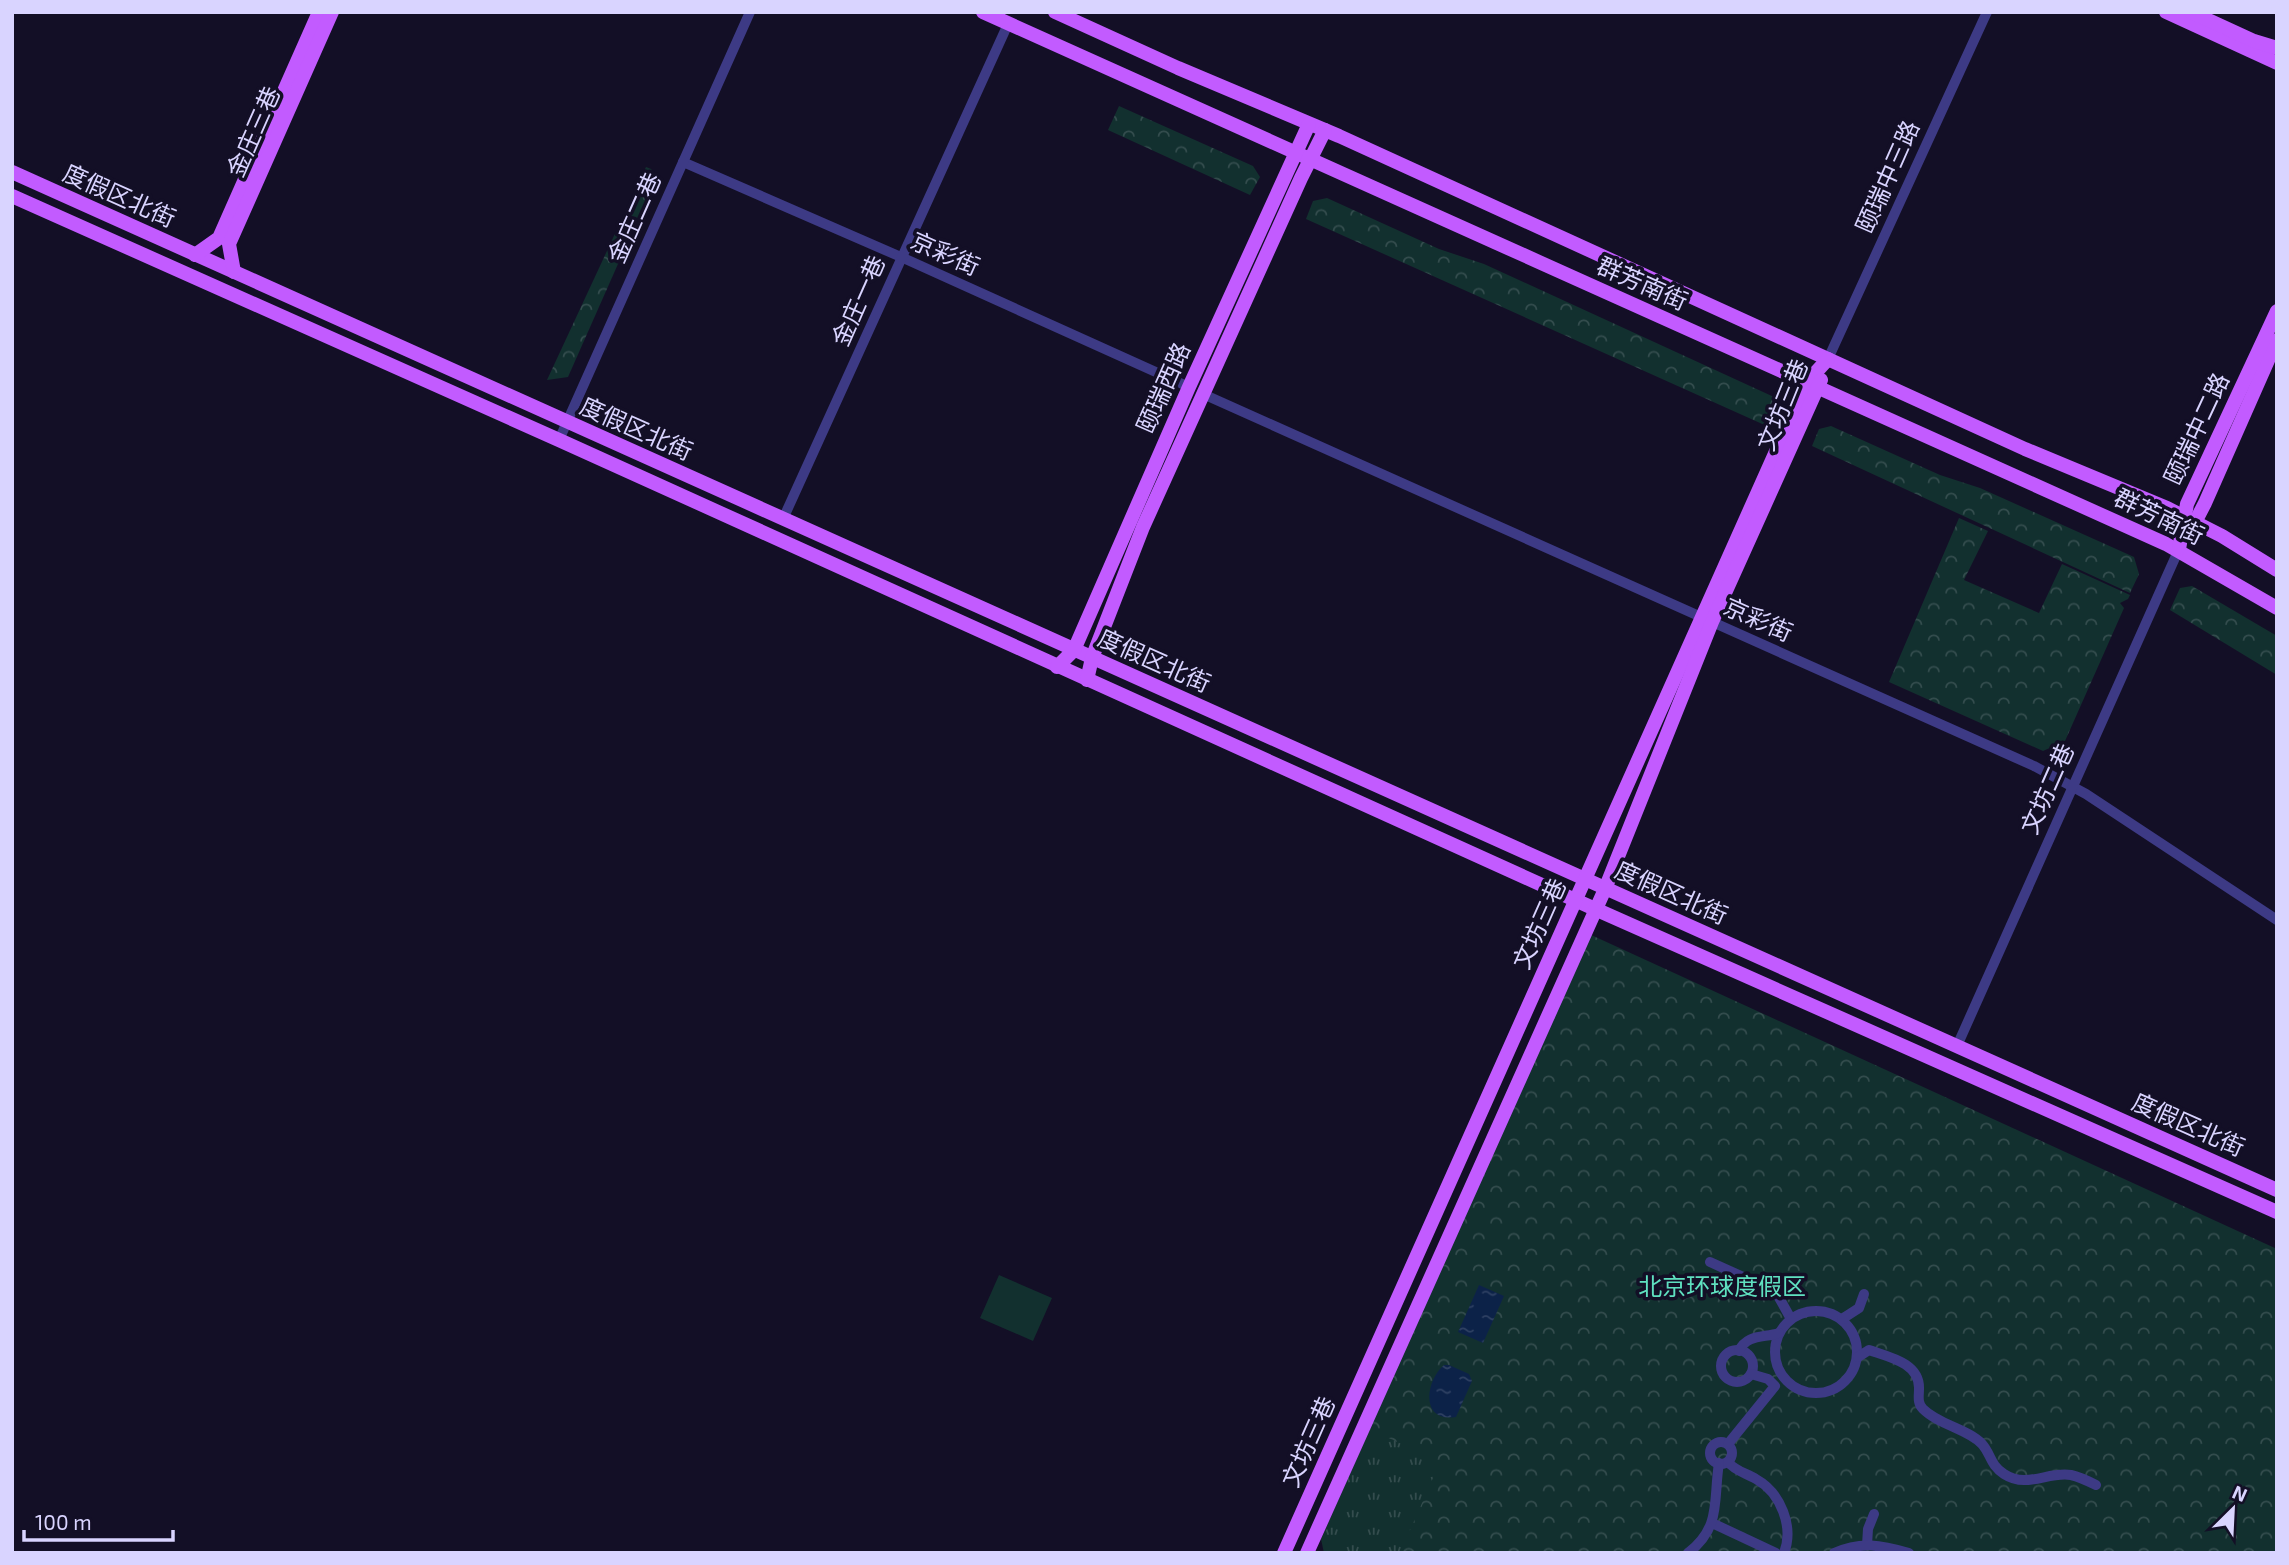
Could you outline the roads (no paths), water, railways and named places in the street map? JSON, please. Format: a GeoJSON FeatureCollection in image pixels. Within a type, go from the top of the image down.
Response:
{"type":"FeatureCollection","features":[{"type":"Feature","properties":{"kind":"main road","name":"金庄三巷"},"geometry":{"type":"LineString","coordinates":[[195,255],[219,238],[319,12]]}},
{"type":"Feature","properties":{"kind":"main road","name":"金庄三巷"},"geometry":{"type":"LineString","coordinates":[[234,272],[229,244],[332,12]]}},
{"type":"Feature","properties":{"kind":"main road","name":"群芳南街"},"geometry":{"type":"LineString","coordinates":[[983,12],[2179,550],[2277,608]]}},
{"type":"Feature","properties":{"kind":"main road","name":"群芳南街"},"geometry":{"type":"LineString","coordinates":[[1055,12],[1325,130],[2025,449],[2190,520],[2277,570]]}},
{"type":"Feature","properties":{"kind":"main road"},"geometry":{"type":"LineString","coordinates":[[2166,12],[2277,63]]}},
{"type":"Feature","properties":{"kind":"main road"},"geometry":{"type":"LineString","coordinates":[[2191,12],[2254,41],[2277,48]]}},
{"type":"Feature","properties":{"kind":"main road","name":"颐瑞西路"},"geometry":{"type":"LineString","coordinates":[[1087,680],[1092,658],[1143,527],[1203,394],[1303,157],[1309,124]]}},
{"type":"Feature","properties":{"kind":"main road","name":"颐瑞西路"},"geometry":{"type":"LineString","coordinates":[[1057,667],[1074,650],[1287,170],[1303,157],[1325,130]]}},
{"type":"Feature","properties":{"kind":"main road","name":"度假区北街"},"geometry":{"type":"LineString","coordinates":[[12,172],[2277,1190]]}},
{"type":"Feature","properties":{"kind":"main road","name":"度假区北街"},"geometry":{"type":"LineString","coordinates":[[12,196],[559,440],[1595,909],[2277,1212]]}},
{"type":"Feature","properties":{"kind":"main road","name":"颐瑞中二路"},"geometry":{"type":"LineString","coordinates":[[2190,520],[2187,504],[2277,311]]}},
{"type":"Feature","properties":{"kind":"main road","name":"颐瑞中二路"},"geometry":{"type":"LineString","coordinates":[[2179,550],[2190,520],[2277,340]]}},
{"type":"Feature","properties":{"kind":"main road","name":"文坊三巷"},"geometry":{"type":"LineString","coordinates":[[1284,1553],[1584,880],[1707,620],[1813,385],[1828,359]]}},
{"type":"Feature","properties":{"kind":"main road"},"geometry":{"type":"LineString","coordinates":[[513,420],[520,416],[523,410],[522,402]]}},
{"type":"Feature","properties":{"kind":"main road"},"geometry":{"type":"LineString","coordinates":[[603,460],[601,451],[604,444],[611,442]]}},
{"type":"Feature","properties":{"kind":"main road","name":"文坊三巷"},"geometry":{"type":"LineString","coordinates":[[1307,1553],[1605,889],[1707,620]]}},
{"type":"Feature","properties":{"kind":"street","name":"金庄二巷"},"geometry":{"type":"LineString","coordinates":[[559,440],[750,12]]}},
{"type":"Feature","properties":{"kind":"street","name":"颐瑞中三路"},"geometry":{"type":"LineString","coordinates":[[1828,359],[1987,12]]}},
{"type":"Feature","properties":{"kind":"street","name":"金庄一巷"},"geometry":{"type":"LineString","coordinates":[[783,519],[1008,24]]}},
{"type":"Feature","properties":{"kind":"street","name":"京彩街"},"geometry":{"type":"LineString","coordinates":[[683,162],[1189,387]]}},
{"type":"Feature","properties":{"kind":"street","name":"京彩街"},"geometry":{"type":"LineString","coordinates":[[1203,394],[2034,766],[2073,787],[2277,920]]}},
{"type":"Feature","properties":{"kind":"street","name":"文坊二巷"},"geometry":{"type":"LineString","coordinates":[[1957,1046],[2179,550]]}},
{"type":"Feature","properties":{"kind":"street"},"geometry":{"type":"LineString","coordinates":[[1710,1262],[1772,1290],[1791,1319]]}},
{"type":"Feature","properties":{"kind":"street"},"geometry":{"type":"LineString","coordinates":[[1842,1319],[1858,1308],[1864,1294]]}},
{"type":"Feature","properties":{"kind":"street"},"geometry":{"type":"LineString","coordinates":[[1811,1311],[1822,1311],[1842,1319],[1855,1336],[1858,1357],[1855,1369],[1848,1379],[1839,1387],[1816,1394],[1793,1386],[1784,1378],[1776,1361],[1779,1333],[1791,1319],[1811,1311]]}},
{"type":"Feature","properties":{"kind":"street"},"geometry":{"type":"LineString","coordinates":[[1739,1351],[1743,1342],[1750,1338],[1779,1333]]}},
{"type":"Feature","properties":{"kind":"street"},"geometry":{"type":"LineString","coordinates":[[1858,1357],[1869,1350],[1914,1369],[1918,1379],[1919,1405],[1949,1426],[1976,1439],[1984,1446],[1993,1465],[2013,1479],[2031,1481],[2069,1475],[2096,1485]]}},
{"type":"Feature","properties":{"kind":"street"},"geometry":{"type":"LineString","coordinates":[[1733,1351],[1748,1355],[1753,1369],[1751,1374],[1738,1382],[1727,1379],[1722,1369],[1724,1358],[1733,1351]]}},
{"type":"Feature","properties":{"kind":"street"},"geometry":{"type":"LineString","coordinates":[[1751,1374],[1768,1379],[1775,1386]]}},
{"type":"Feature","properties":{"kind":"street"},"geometry":{"type":"LineString","coordinates":[[1728,1444],[1784,1378]]}},
{"type":"Feature","properties":{"kind":"street"},"geometry":{"type":"LineString","coordinates":[[1728,1444],[1719,1442],[1711,1449],[1711,1457],[1759,1480],[1777,1500],[1787,1525],[1784,1553]]}},
{"type":"Feature","properties":{"kind":"street"},"geometry":{"type":"LineString","coordinates":[[1688,1553],[1712,1523],[1723,1463],[1732,1455],[1728,1444]]}},
{"type":"Feature","properties":{"kind":"street"},"geometry":{"type":"LineString","coordinates":[[1867,1545],[1868,1529],[1874,1514]]}},
{"type":"Feature","properties":{"kind":"street"},"geometry":{"type":"LineString","coordinates":[[1712,1523],[1776,1553]]}},
{"type":"Feature","properties":{"kind":"street"},"geometry":{"type":"LineString","coordinates":[[1834,1553],[1845,1548],[1867,1545],[1879,1545],[1909,1553]]}},
{"type":"Feature","properties":{"kind":"water"},"geometry":{"type":"Polygon","coordinates":[[[1479,1285],[1504,1296],[1483,1343],[1458,1332],[1479,1285]]]}},
{"type":"Feature","properties":{"kind":"water"},"geometry":{"type":"Polygon","coordinates":[[[1444,1365],[1469,1374],[1472,1381],[1456,1417],[1436,1414],[1429,1399],[1433,1381],[1444,1365]]]}},
{"type":"Feature","properties":{"kind":"park label","name":"北京环球度假区"},"geometry":{"type":"Point","coordinates":[1722,1287]}}]}
